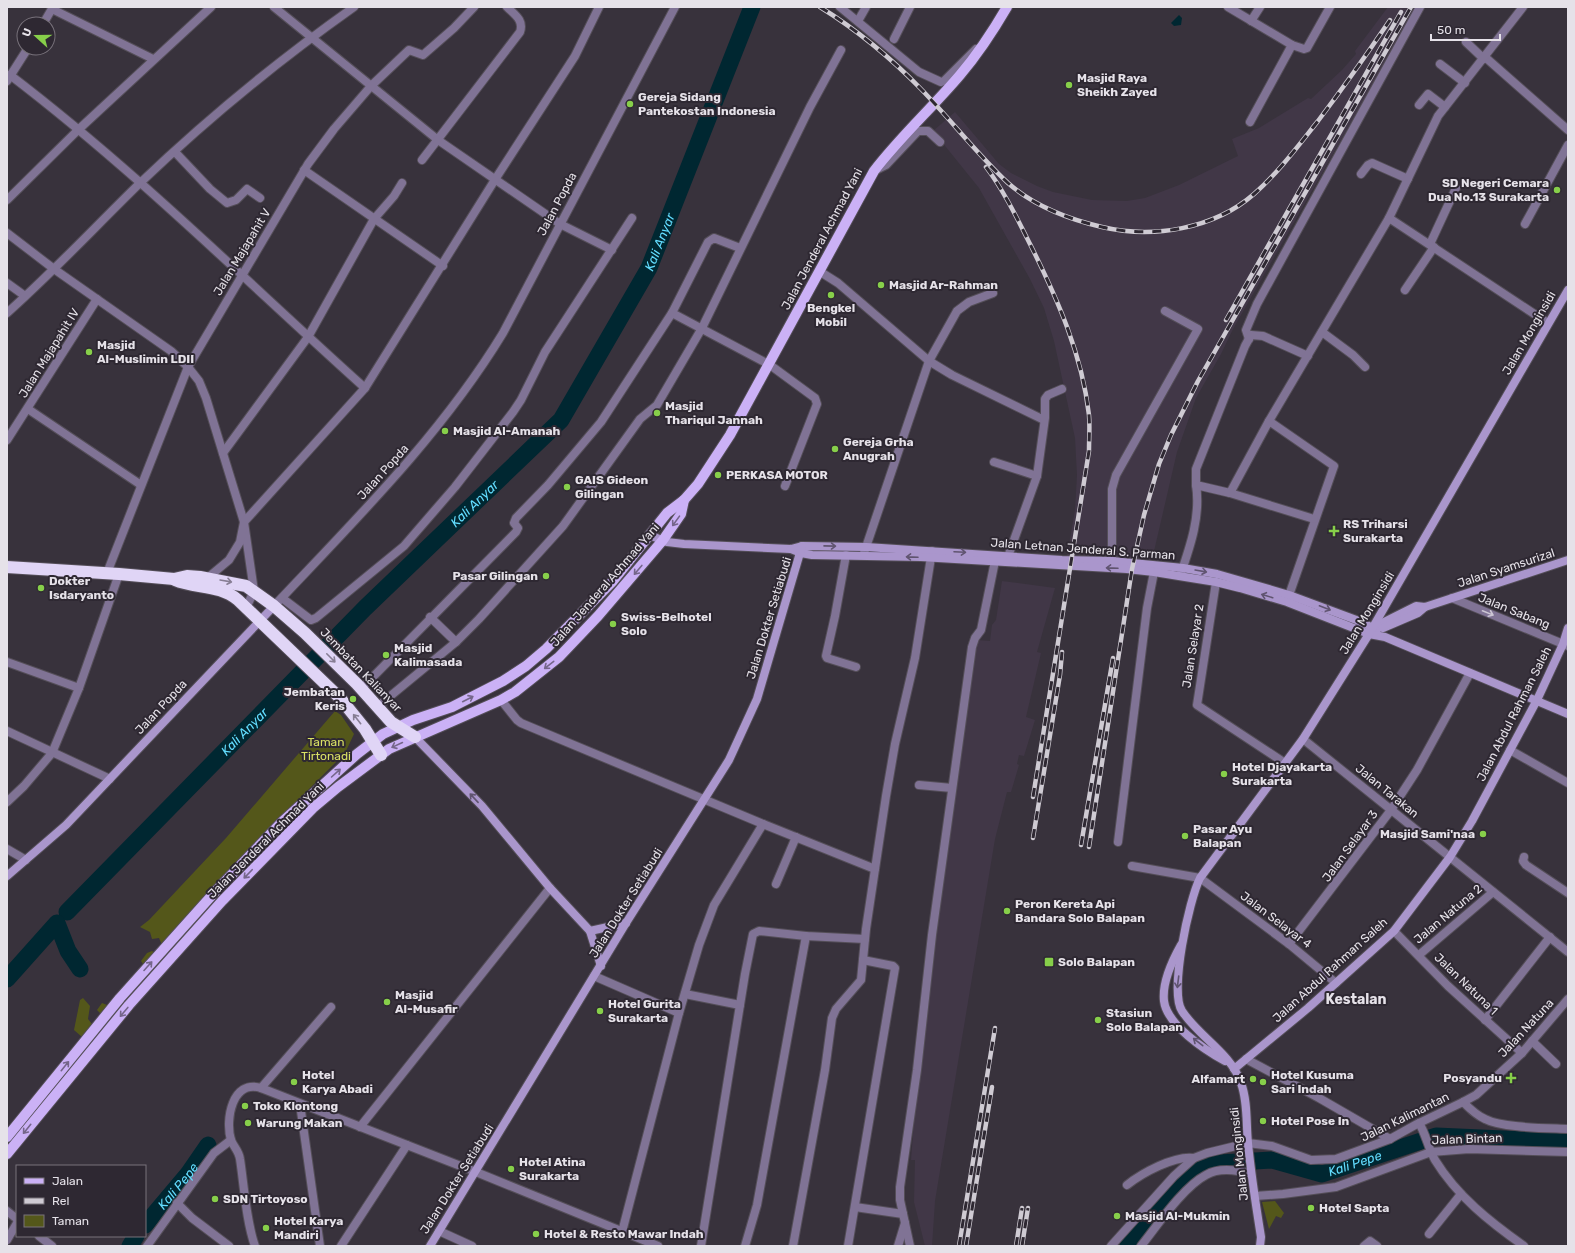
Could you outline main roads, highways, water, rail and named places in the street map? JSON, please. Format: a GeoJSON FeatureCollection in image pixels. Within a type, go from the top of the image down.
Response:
{"type":"FeatureCollection","features":[{"type":"Feature","properties":{"kind":"highway"},"geometry":{"type":"LineString","coordinates":[[7,567],[113,573],[174,579],[184,584],[204,582],[228,592],[290,648],[340,698],[381,755]]}},
{"type":"Feature","properties":{"kind":"highway","name":"Jembatan Kalianyar"},"geometry":{"type":"LineString","coordinates":[[204,582],[237,583],[278,602],[305,633],[359,686],[397,727],[415,738]]}},
{"type":"Feature","properties":{"kind":"main road","name":"Jalan Jenderal Achmad Yani"},"geometry":{"type":"LineString","coordinates":[[7,1137],[98,1024],[214,892],[282,822],[372,741],[397,727],[458,704],[503,681],[526,666],[585,611],[613,581],[649,534],[672,508],[684,500],[711,465],[770,365],[819,271],[874,171],[890,150],[960,74],[985,41],[1007,7]]}},
{"type":"Feature","properties":{"kind":"main road","name":"Jalan Monginsidi"},"geometry":{"type":"LineString","coordinates":[[1260,1246],[1261,1237],[1251,1173],[1243,1088],[1232,1066],[1182,1010],[1176,994],[1182,943],[1193,898],[1200,878],[1302,739],[1373,631],[1568,290]]}},
{"type":"Feature","properties":{"kind":"main road","name":"Jalan Jenderal Achmad Yani"},"geometry":{"type":"LineString","coordinates":[[7,1154],[108,1031],[222,901],[285,836],[338,787],[381,755],[415,738],[439,729],[501,700],[515,692],[559,657],[603,610],[663,540],[682,514],[684,500]]}},
{"type":"Feature","properties":{"kind":"main road","name":"Jalan Letnan Jenderal S. Parman"},"geometry":{"type":"LineString","coordinates":[[649,534],[663,540],[684,544],[791,549],[846,555],[931,554],[1154,572],[1217,574],[1288,598],[1373,631],[1568,714]]}},
{"type":"Feature","properties":{"kind":"main road","name":"Jalan Letnan Jenderal S. Parman"},"geometry":{"type":"LineString","coordinates":[[802,550],[866,547],[995,561],[1007,559],[1112,561],[1182,572],[1216,582],[1288,598]]}},
{"type":"Feature","properties":{"kind":"main road","name":"Jalan Dokter Setiabudi"},"geometry":{"type":"LineString","coordinates":[[430,1246],[626,923],[706,800],[741,737],[757,699],[802,550]]}},
{"type":"Feature","properties":{"kind":"main road","name":"Jalan Syamsurizal"},"geometry":{"type":"LineString","coordinates":[[1373,631],[1416,606],[1425,608],[1568,560]]}},
{"type":"Feature","properties":{"kind":"main road","name":"Jalan Popda"},"geometry":{"type":"LineString","coordinates":[[7,876],[62,829],[278,602]]}},
{"type":"Feature","properties":{"kind":"main road","name":"Jalan Abdul Rahman Saleh"},"geometry":{"type":"LineString","coordinates":[[1232,1066],[1246,1058],[1336,983],[1394,931],[1450,857],[1510,750],[1566,645],[1568,628]]}},
{"type":"Feature","properties":{"kind":"main road"},"geometry":{"type":"LineString","coordinates":[[432,714],[439,729]]}},
{"type":"Feature","properties":{"kind":"main road"},"geometry":{"type":"LineString","coordinates":[[415,738],[482,806],[550,888],[590,931],[601,966]]}},
{"type":"Feature","properties":{"kind":"main road"},"geometry":{"type":"LineString","coordinates":[[590,931],[626,923]]}},
{"type":"Feature","properties":{"kind":"main road","name":"Jalan Monginsidi"},"geometry":{"type":"LineString","coordinates":[[1182,943],[1171,965],[1164,990],[1166,1007],[1172,1020],[1206,1049],[1232,1066]]}},
{"type":"Feature","properties":{"kind":"main road"},"geometry":{"type":"LineString","coordinates":[[1172,1020],[1182,1010]]}},
{"type":"Feature","properties":{"kind":"main road"},"geometry":{"type":"LineString","coordinates":[[98,1024],[108,1031]]}},
{"type":"Feature","properties":{"kind":"main road"},"geometry":{"type":"LineString","coordinates":[[40,1096],[48,1104]]}},
{"type":"Feature","properties":{"kind":"water"},"geometry":{"type":"Polygon","coordinates":[[[1179,15],[1182,18],[1181,25],[1174,26],[1171,23],[1179,15]]]}},
{"type":"Feature","properties":{"kind":"waterway","name":"Kali Anyar"},"geometry":{"type":"LineString","coordinates":[[67,912],[365,608],[561,420],[649,268],[752,7]]}},
{"type":"Feature","properties":{"kind":"waterway","name":"Kali Anyar"},"geometry":{"type":"LineString","coordinates":[[7,979],[57,923],[68,951],[80,969]]}},
{"type":"Feature","properties":{"kind":"waterway","name":"Kali Pepe"},"geometry":{"type":"LineString","coordinates":[[1128,1246],[1201,1166],[1220,1163],[1272,1160],[1322,1174],[1436,1136],[1568,1142]]}},
{"type":"Feature","properties":{"kind":"waterway","name":"Kali Pepe"},"geometry":{"type":"LineString","coordinates":[[146,1224],[188,1174],[208,1145]]}},
{"type":"Feature","properties":{"kind":"waterway","name":"Kali Pepe"},"geometry":{"type":"LineString","coordinates":[[130,1246],[135,1237]]}},
{"type":"Feature","properties":{"kind":"railway"},"geometry":{"type":"LineString","coordinates":[[820,7],[860,35],[898,66],[997,172],[1018,191],[1040,205],[1064,216],[1102,227],[1142,232],[1162,231],[1202,223],[1221,216],[1254,194],[1280,168],[1318,121],[1390,20]]}},
{"type":"Feature","properties":{"kind":"railway"},"geometry":{"type":"LineString","coordinates":[[1089,847],[1132,569],[1144,515],[1159,464],[1171,435],[1198,381],[1411,7]]}},
{"type":"Feature","properties":{"kind":"railway"},"geometry":{"type":"LineString","coordinates":[[1226,320],[1401,12]]}},
{"type":"Feature","properties":{"kind":"railway"},"geometry":{"type":"LineString","coordinates":[[986,167],[999,186],[1015,215],[1059,306],[1081,370],[1089,415],[1089,451],[1033,797]]}},
{"type":"Feature","properties":{"kind":"railway"},"geometry":{"type":"LineString","coordinates":[[1033,838],[1060,675],[1062,652]]}},
{"type":"Feature","properties":{"kind":"railway"},"geometry":{"type":"LineString","coordinates":[[1081,845],[1113,658]]}},
{"type":"Feature","properties":{"kind":"railway"},"geometry":{"type":"LineString","coordinates":[[959,1246],[995,1028]]}},
{"type":"Feature","properties":{"kind":"railway"},"geometry":{"type":"LineString","coordinates":[[966,1246],[992,1087]]}},
{"type":"Feature","properties":{"kind":"railway"},"geometry":{"type":"LineString","coordinates":[[1016,1246],[1022,1208]]}},
{"type":"Feature","properties":{"kind":"railway"},"geometry":{"type":"LineString","coordinates":[[1022,1246],[1028,1208]]}},
{"type":"Feature","properties":{"kind":"place","name":"Masjid Raya Sheikh Zayed"},"geometry":{"type":"Point","coordinates":[1069,85]}},
{"type":"Feature","properties":{"kind":"place","name":"Gereja Sidang Pantekostan Indonesia"},"geometry":{"type":"Point","coordinates":[630,104]}},
{"type":"Feature","properties":{"kind":"place","name":"SD Negeri Cemara Dua No.13 Surakarta"},"geometry":{"type":"Point","coordinates":[1557,190]}},
{"type":"Feature","properties":{"kind":"place","name":"Masjid Ar-Rahman"},"geometry":{"type":"Point","coordinates":[881,285]}},
{"type":"Feature","properties":{"kind":"place","name":"Bengkel Mobil"},"geometry":{"type":"Point","coordinates":[831,295]}},
{"type":"Feature","properties":{"kind":"place","name":"Masjid Al-Muslimin LDII"},"geometry":{"type":"Point","coordinates":[89,352]}},
{"type":"Feature","properties":{"kind":"place","name":"Masjid Thariqul Jannah"},"geometry":{"type":"Point","coordinates":[657,413]}},
{"type":"Feature","properties":{"kind":"place","name":"Masjid Al-Amanah"},"geometry":{"type":"Point","coordinates":[445,431]}},
{"type":"Feature","properties":{"kind":"place","name":"Gereja Grha Anugrah"},"geometry":{"type":"Point","coordinates":[835,449]}},
{"type":"Feature","properties":{"kind":"place","name":"PERKASA MOTOR"},"geometry":{"type":"Point","coordinates":[718,475]}},
{"type":"Feature","properties":{"kind":"place","name":"GAIS Gideon Gilingan"},"geometry":{"type":"Point","coordinates":[567,487]}},
{"type":"Feature","properties":{"kind":"place","name":"RS Triharsi Surakarta"},"geometry":{"type":"Point","coordinates":[1334,531]}},
{"type":"Feature","properties":{"kind":"place","name":"Pasar Gilingan"},"geometry":{"type":"Point","coordinates":[546,576]}},
{"type":"Feature","properties":{"kind":"place","name":"Dokter Isdaryanto"},"geometry":{"type":"Point","coordinates":[41,588]}},
{"type":"Feature","properties":{"kind":"place","name":"Swiss-Belhotel Solo"},"geometry":{"type":"Point","coordinates":[613,624]}},
{"type":"Feature","properties":{"kind":"place","name":"Masjid Kalimasada"},"geometry":{"type":"Point","coordinates":[386,655]}},
{"type":"Feature","properties":{"kind":"place","name":"Jembatan Keris"},"geometry":{"type":"Point","coordinates":[353,699]}},
{"type":"Feature","properties":{"kind":"place","name":"Hotel Djayakarta Surakarta"},"geometry":{"type":"Point","coordinates":[1224,774]}},
{"type":"Feature","properties":{"kind":"place","name":"Masjid Sami'naa"},"geometry":{"type":"Point","coordinates":[1483,834]}},
{"type":"Feature","properties":{"kind":"place","name":"Pasar Ayu Balapan"},"geometry":{"type":"Point","coordinates":[1185,836]}},
{"type":"Feature","properties":{"kind":"place","name":"Peron Kereta Api Bandara Solo Balapan"},"geometry":{"type":"Point","coordinates":[1007,911]}},
{"type":"Feature","properties":{"kind":"place","name":"Solo Balapan"},"geometry":{"type":"Point","coordinates":[1049,962]}},
{"type":"Feature","properties":{"kind":"place","name":"Masjid Al-Musafir"},"geometry":{"type":"Point","coordinates":[387,1002]}},
{"type":"Feature","properties":{"kind":"place","name":"Hotel Gurita Surakarta"},"geometry":{"type":"Point","coordinates":[600,1011]}},
{"type":"Feature","properties":{"kind":"place","name":"Stasiun Solo Balapan"},"geometry":{"type":"Point","coordinates":[1098,1020]}},
{"type":"Feature","properties":{"kind":"place","name":"Posyandu"},"geometry":{"type":"Point","coordinates":[1511,1078]}},
{"type":"Feature","properties":{"kind":"place","name":"Alfamart"},"geometry":{"type":"Point","coordinates":[1253,1079]}},
{"type":"Feature","properties":{"kind":"place","name":"Hotel Karya Abadi"},"geometry":{"type":"Point","coordinates":[294,1082]}},
{"type":"Feature","properties":{"kind":"place","name":"Hotel Kusuma Sari Indah"},"geometry":{"type":"Point","coordinates":[1263,1082]}},
{"type":"Feature","properties":{"kind":"place","name":"Toko Klontong"},"geometry":{"type":"Point","coordinates":[245,1106]}},
{"type":"Feature","properties":{"kind":"place","name":"Hotel Pose In"},"geometry":{"type":"Point","coordinates":[1263,1121]}},
{"type":"Feature","properties":{"kind":"place","name":"Warung Makan"},"geometry":{"type":"Point","coordinates":[248,1123]}},
{"type":"Feature","properties":{"kind":"place","name":"Hotel Atina Surakarta"},"geometry":{"type":"Point","coordinates":[511,1169]}},
{"type":"Feature","properties":{"kind":"place","name":"SDN Tirtoyoso"},"geometry":{"type":"Point","coordinates":[215,1199]}},
{"type":"Feature","properties":{"kind":"place","name":"Hotel Sapta"},"geometry":{"type":"Point","coordinates":[1311,1208]}},
{"type":"Feature","properties":{"kind":"place","name":"Masjid Al-Mukmin"},"geometry":{"type":"Point","coordinates":[1117,1216]}},
{"type":"Feature","properties":{"kind":"place","name":"Hotel Karya Mandiri"},"geometry":{"type":"Point","coordinates":[266,1228]}},
{"type":"Feature","properties":{"kind":"place","name":"Hotel & Resto Mawar Indah"},"geometry":{"type":"Point","coordinates":[536,1234]}},
{"type":"Feature","properties":{"kind":"district","name":"Kestalan"},"geometry":{"type":"Point","coordinates":[1356,999]}},
{"type":"Feature","properties":{"kind":"park label","name":"Taman Tirtonadi"},"geometry":{"type":"Point","coordinates":[326,749]}}]}
